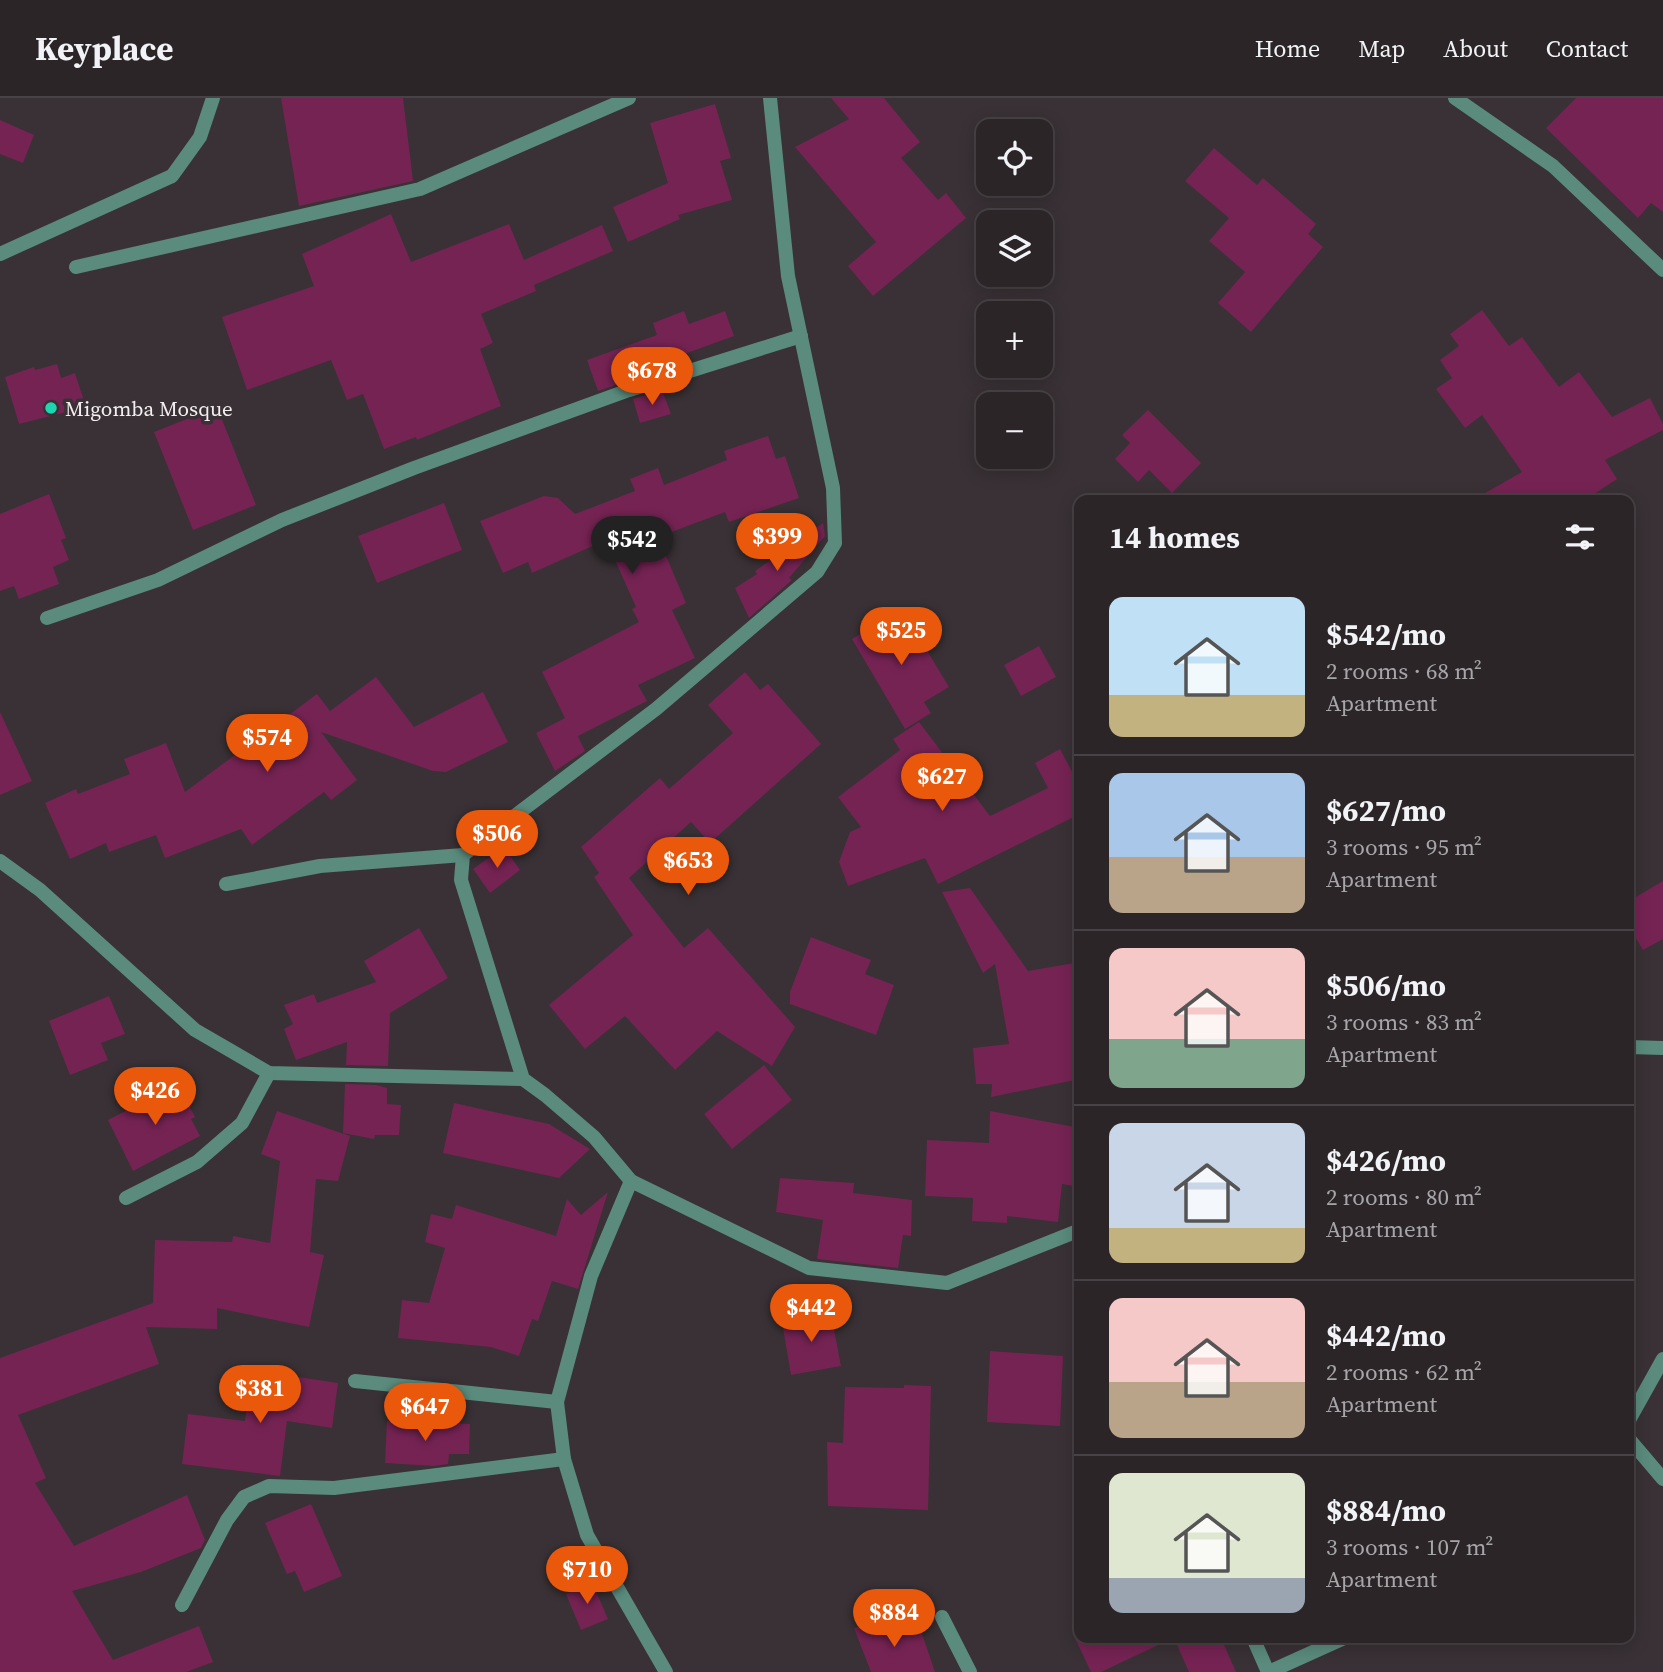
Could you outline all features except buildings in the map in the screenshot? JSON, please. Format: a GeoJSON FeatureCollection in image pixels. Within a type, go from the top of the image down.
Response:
{"type":"FeatureCollection","features":[{"type":"Feature","properties":{"kind":"street"},"geometry":{"type":"LineString","coordinates":[[0,254],[172,176],[200,137],[213,98]]}},
{"type":"Feature","properties":{"kind":"street"},"geometry":{"type":"LineString","coordinates":[[76,267],[420,189],[629,98]]}},
{"type":"Feature","properties":{"kind":"street"},"geometry":{"type":"LineString","coordinates":[[226,884],[320,866],[463,855],[656,709],[817,572],[835,543],[833,488],[788,276],[770,98]]}},
{"type":"Feature","properties":{"kind":"street"},"geometry":{"type":"LineString","coordinates":[[1455,98],[1553,166],[1663,270]]}},
{"type":"Feature","properties":{"kind":"street"},"geometry":{"type":"LineString","coordinates":[[47,618],[158,580],[282,520],[427,463],[629,390],[801,336]]}},
{"type":"Feature","properties":{"kind":"street"},"geometry":{"type":"LineString","coordinates":[[463,855],[461,880],[523,1079]]}},
{"type":"Feature","properties":{"kind":"street"},"geometry":{"type":"LineString","coordinates":[[0,861],[40,890],[195,1030],[270,1073],[523,1079],[594,1137],[631,1181],[809,1268],[947,1283],[1074,1232]]}},
{"type":"Feature","properties":{"kind":"street"},"geometry":{"type":"LineString","coordinates":[[1634,1047],[1663,1048]]}},
{"type":"Feature","properties":{"kind":"street"},"geometry":{"type":"LineString","coordinates":[[125,1198],[197,1162],[242,1123],[270,1073]]}},
{"type":"Feature","properties":{"kind":"street"},"geometry":{"type":"LineString","coordinates":[[631,1181],[591,1276],[557,1402],[565,1459],[587,1535],[666,1672]]}},
{"type":"Feature","properties":{"kind":"street"},"geometry":{"type":"LineString","coordinates":[[1634,1411],[1663,1359]]}},
{"type":"Feature","properties":{"kind":"street"},"geometry":{"type":"LineString","coordinates":[[355,1381],[557,1402]]}},
{"type":"Feature","properties":{"kind":"street"},"geometry":{"type":"LineString","coordinates":[[1634,1445],[1663,1479]]}},
{"type":"Feature","properties":{"kind":"street"},"geometry":{"type":"LineString","coordinates":[[182,1605],[227,1520],[244,1497],[269,1486],[334,1488],[565,1459]]}},
{"type":"Feature","properties":{"kind":"street"},"geometry":{"type":"LineString","coordinates":[[942,1617],[970,1672]]}},
{"type":"Feature","properties":{"kind":"street"},"geometry":{"type":"LineString","coordinates":[[1256,1643],[1269,1672],[1334,1643]]}},
{"type":"Feature","properties":{"kind":"place","name":"Migomba Mosque"},"geometry":{"type":"Point","coordinates":[51,408]}}]}
